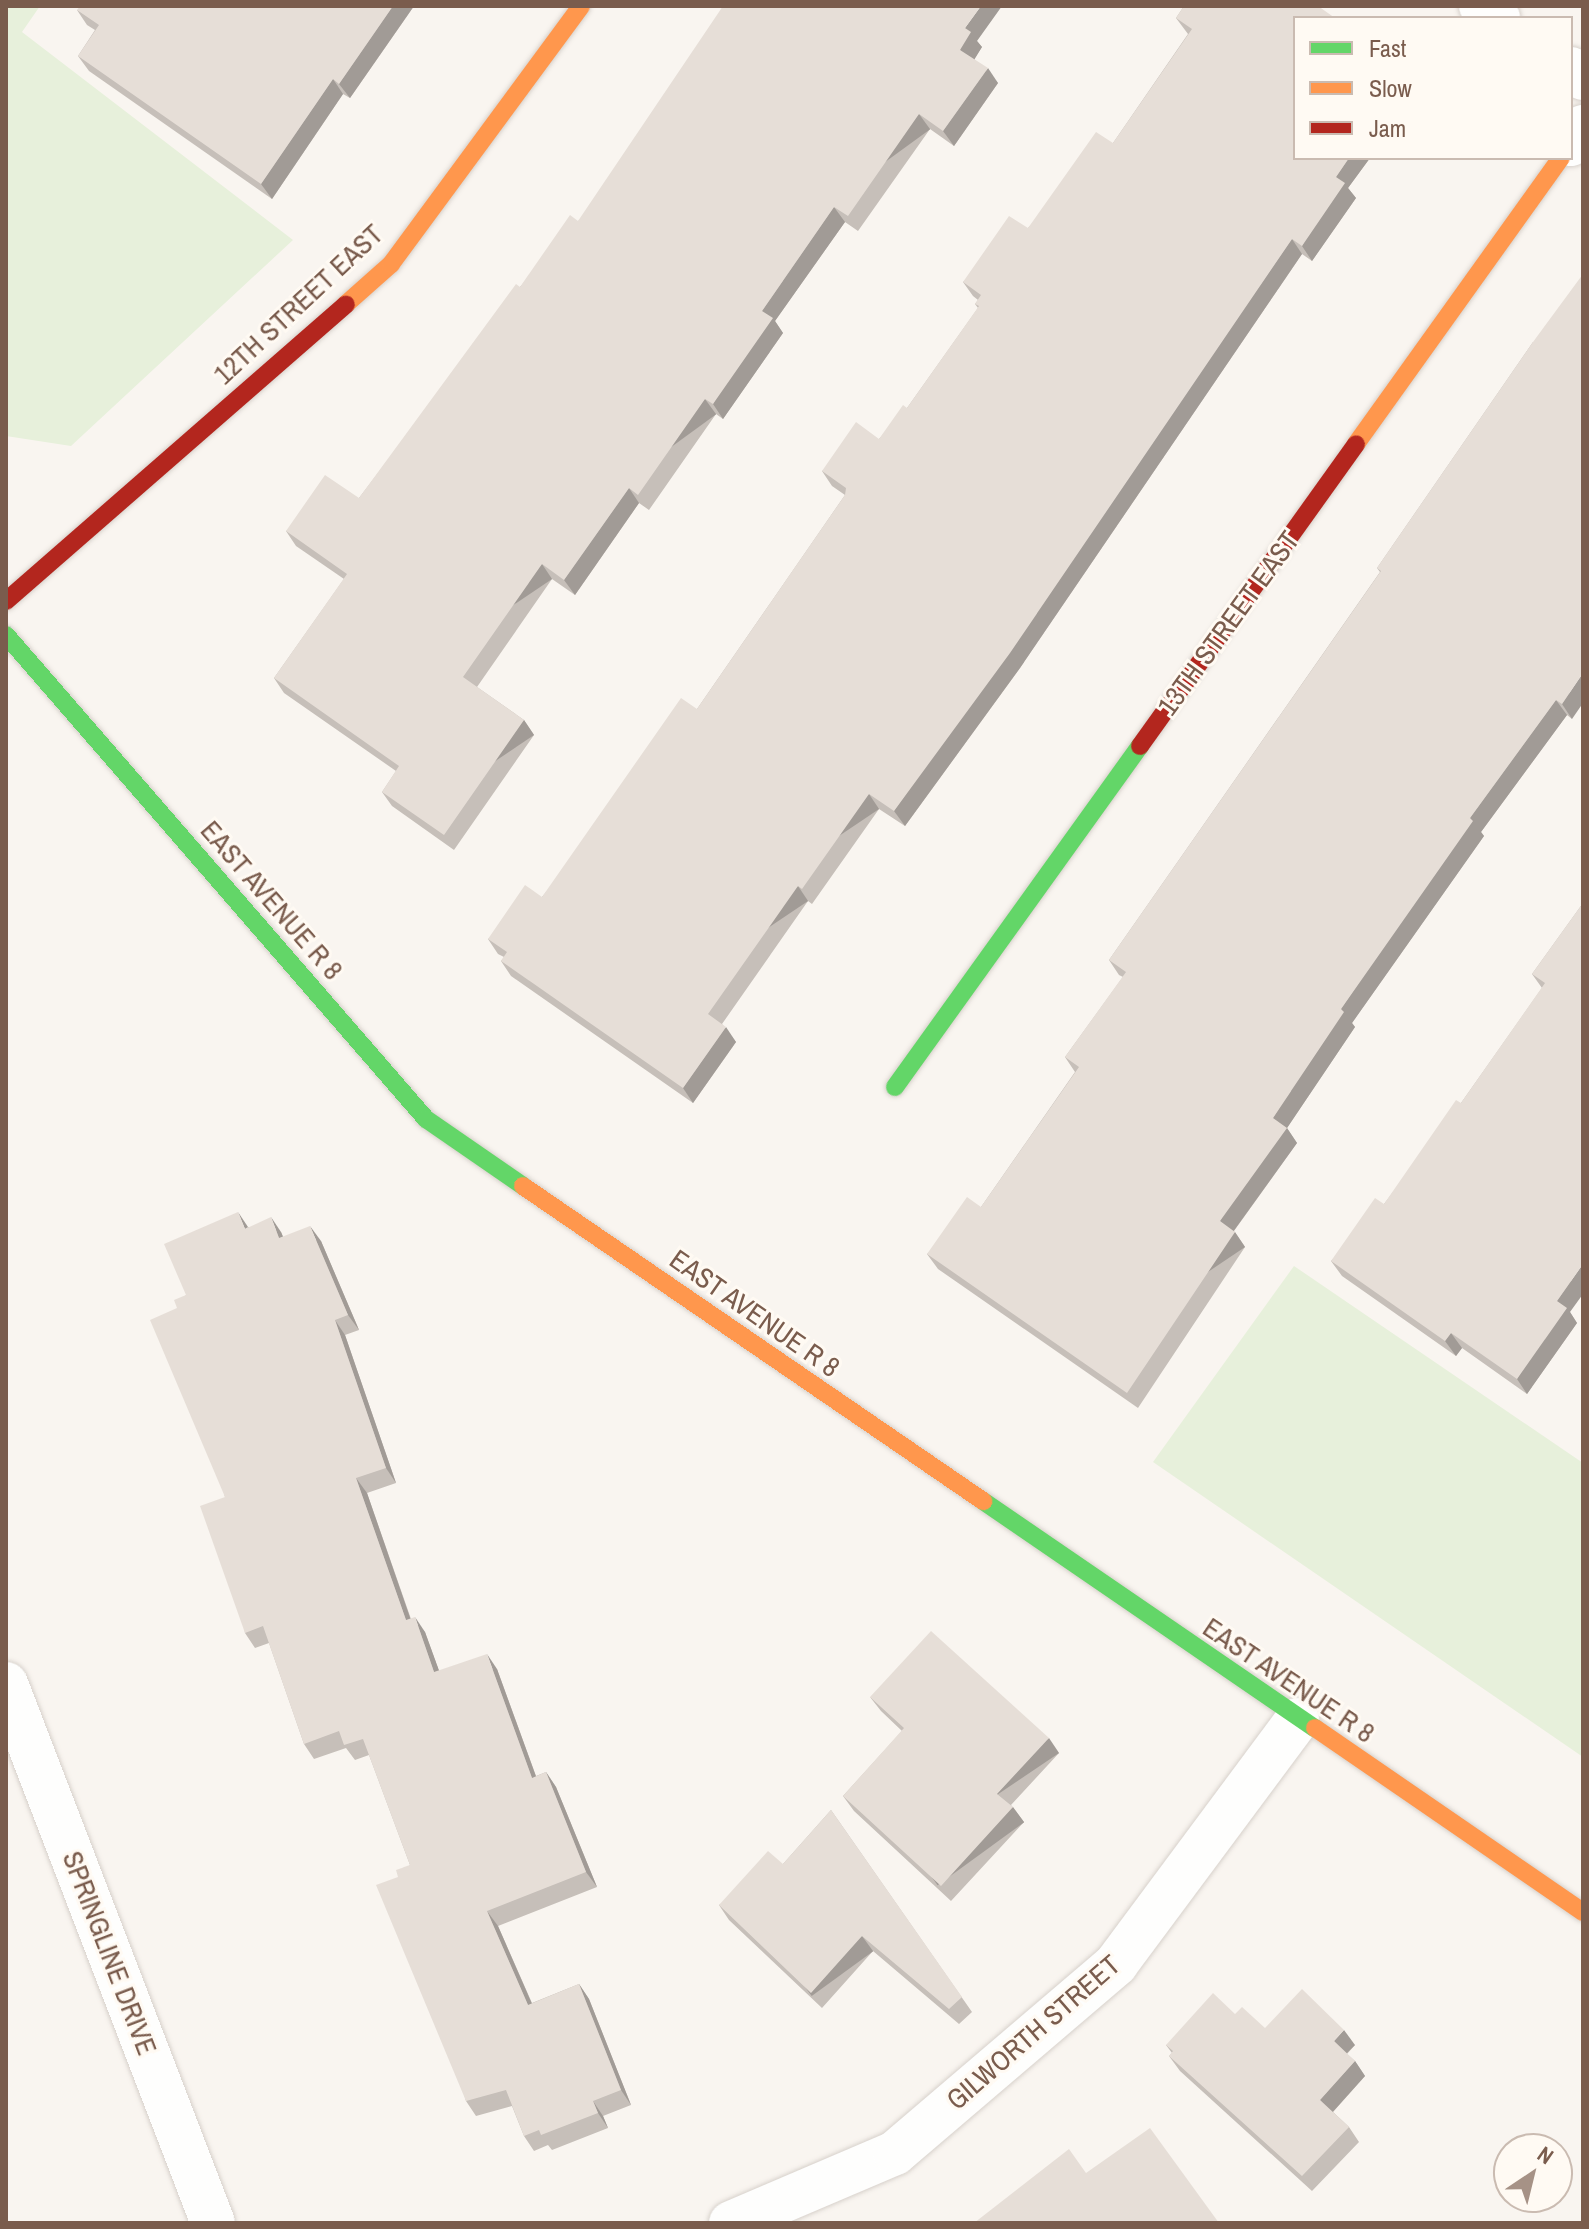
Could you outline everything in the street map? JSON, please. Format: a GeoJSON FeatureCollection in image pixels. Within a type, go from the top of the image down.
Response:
{"type":"FeatureCollection","features":[{"type":"Feature","properties":{"kind":"street","name":"12TH STREET EAST"},"geometry":{"type":"LineString","coordinates":[[6,601],[391,264],[581,6]]}},
{"type":"Feature","properties":{"kind":"street","name":"13TH STREET EAST"},"geometry":{"type":"LineString","coordinates":[[895,1087],[1560,160]]}},
{"type":"Feature","properties":{"kind":"street","name":"EAST AVENUE R 8"},"geometry":{"type":"LineString","coordinates":[[6,635],[426,1119],[1297,1720],[1583,1912]]}},
{"type":"Feature","properties":{"kind":"street","name":"SPRINGLINE DRIVE"},"geometry":{"type":"LineString","coordinates":[[6,1684],[213,2223]]}},
{"type":"Feature","properties":{"kind":"street","name":"GILWORTH STREET"},"geometry":{"type":"LineString","coordinates":[[731,2223],[895,2153],[1116,1964],[1297,1720]]}},
{"type":"Feature","properties":{"kind":"green space"},"geometry":{"type":"Polygon","coordinates":[[[6,6],[40,6],[22,32],[293,240],[71,446],[6,436],[6,6]]]}},
{"type":"Feature","properties":{"kind":"green space"},"geometry":{"type":"Polygon","coordinates":[[[1294,1266],[1583,1463],[1583,1757],[1153,1462],[1294,1266]]]}},
{"type":"Feature","properties":{"kind":"building"},"geometry":{"type":"Polygon","coordinates":[[[80,6],[393,6],[339,84],[333,79],[261,184],[78,56],[99,25],[77,10],[80,6]]]}},
{"type":"Feature","properties":{"kind":"building"},"geometry":{"type":"Polygon","coordinates":[[[723,6],[981,6],[965,28],[971,32],[960,50],[988,68],[943,131],[919,114],[848,216],[834,207],[762,311],[773,318],[713,404],[705,399],[638,495],[629,488],[564,580],[542,564],[463,677],[524,720],[444,835],[382,792],[399,766],[274,678],[347,574],[286,531],[325,475],[359,498],[516,284],[520,287],[570,215],[578,221],[723,6]]]}},
{"type":"Feature","properties":{"kind":"building"},"geometry":{"type":"Polygon","coordinates":[[[1184,6],[1318,6],[1332,16],[1293,16],[1293,160],[1348,160],[1336,177],[1345,183],[1302,246],[1292,239],[1010,653],[894,811],[869,794],[802,889],[798,886],[708,1014],[726,1027],[683,1088],[501,961],[507,952],[488,939],[525,885],[542,897],[681,698],[697,709],[845,495],[846,488],[822,471],[856,422],[879,439],[903,405],[907,408],[979,306],[975,304],[981,295],[963,282],[1009,216],[1028,228],[1096,132],[1113,143],[1192,29],[1176,18],[1184,6]]]}},
{"type":"Feature","properties":{"kind":"building"},"geometry":{"type":"Polygon","coordinates":[[[1583,274],[1583,673],[1562,704],[1556,700],[1470,818],[1473,821],[1341,1009],[1344,1012],[1273,1118],[1287,1128],[1220,1221],[1235,1232],[1127,1393],[927,1254],[967,1197],[981,1207],[1079,1067],[1065,1057],[1126,972],[1109,960],[1381,571],[1377,568],[1583,274]]]}},
{"type":"Feature","properties":{"kind":"building"},"geometry":{"type":"Polygon","coordinates":[[[1583,903],[1583,1264],[1557,1301],[1567,1308],[1517,1379],[1451,1333],[1445,1341],[1331,1261],[1375,1198],[1384,1204],[1456,1100],[1461,1103],[1545,983],[1532,974],[1583,903]]]}},
{"type":"Feature","properties":{"kind":"building"},"geometry":{"type":"Polygon","coordinates":[[[238,1212],[245,1229],[271,1217],[279,1238],[310,1226],[348,1315],[335,1320],[386,1468],[356,1478],[406,1620],[415,1617],[434,1672],[487,1654],[532,1778],[546,1772],[586,1872],[487,1911],[528,2005],[579,1984],[621,2090],[593,2101],[598,2113],[541,2135],[539,2130],[524,2136],[506,2090],[466,2101],[376,1885],[398,1877],[396,1870],[410,1865],[363,1739],[344,1745],[339,1731],[304,1744],[263,1626],[245,1633],[200,1506],[225,1497],[150,1320],[177,1308],[174,1300],[186,1295],[164,1244],[238,1212]]]}},
{"type":"Feature","properties":{"kind":"building"},"geometry":{"type":"Polygon","coordinates":[[[931,1631],[1049,1738],[997,1794],[1013,1807],[941,1886],[843,1796],[904,1728],[870,1697],[931,1631]]]}},
{"type":"Feature","properties":{"kind":"building"},"geometry":{"type":"Polygon","coordinates":[[[831,1810],[962,1997],[949,2009],[862,1936],[811,1993],[719,1905],[768,1851],[783,1864],[831,1810]]]}},
{"type":"Feature","properties":{"kind":"building"},"geometry":{"type":"Polygon","coordinates":[[[1302,1989],[1344,2030],[1334,2041],[1355,2061],[1320,2100],[1349,2127],[1302,2176],[1169,2056],[1173,2051],[1166,2045],[1213,1993],[1235,2014],[1242,2007],[1265,2028],[1302,1989]]]}},
{"type":"Feature","properties":{"kind":"building"},"geometry":{"type":"Polygon","coordinates":[[[1150,2128],[1219,2223],[974,2223],[1069,2149],[1086,2173],[1150,2128]]]}},
{"type":"Feature","properties":{"kind":"traffic: fast"},"geometry":{"type":"LineString","coordinates":[[6,635],[426,1119],[523,1186]]}},
{"type":"Feature","properties":{"kind":"traffic: fast"},"geometry":{"type":"LineString","coordinates":[[895,1087],[1140,746]]}},
{"type":"Feature","properties":{"kind":"traffic: fast"},"geometry":{"type":"LineString","coordinates":[[983,1501],[1315,1728]]}},
{"type":"Feature","properties":{"kind":"traffic: slow"},"geometry":{"type":"LineString","coordinates":[[346,304],[391,264],[581,6]]}},
{"type":"Feature","properties":{"kind":"traffic: slow"},"geometry":{"type":"LineString","coordinates":[[1356,444],[1560,160]]}},
{"type":"Feature","properties":{"kind":"traffic: slow"},"geometry":{"type":"LineString","coordinates":[[523,1186],[983,1501]]}},
{"type":"Feature","properties":{"kind":"traffic: slow"},"geometry":{"type":"LineString","coordinates":[[1315,1728],[1583,1912]]}},
{"type":"Feature","properties":{"kind":"traffic: jam"},"geometry":{"type":"LineString","coordinates":[[6,601],[346,304]]}},
{"type":"Feature","properties":{"kind":"traffic: jam"},"geometry":{"type":"LineString","coordinates":[[1140,746],[1356,444]]}}]}
